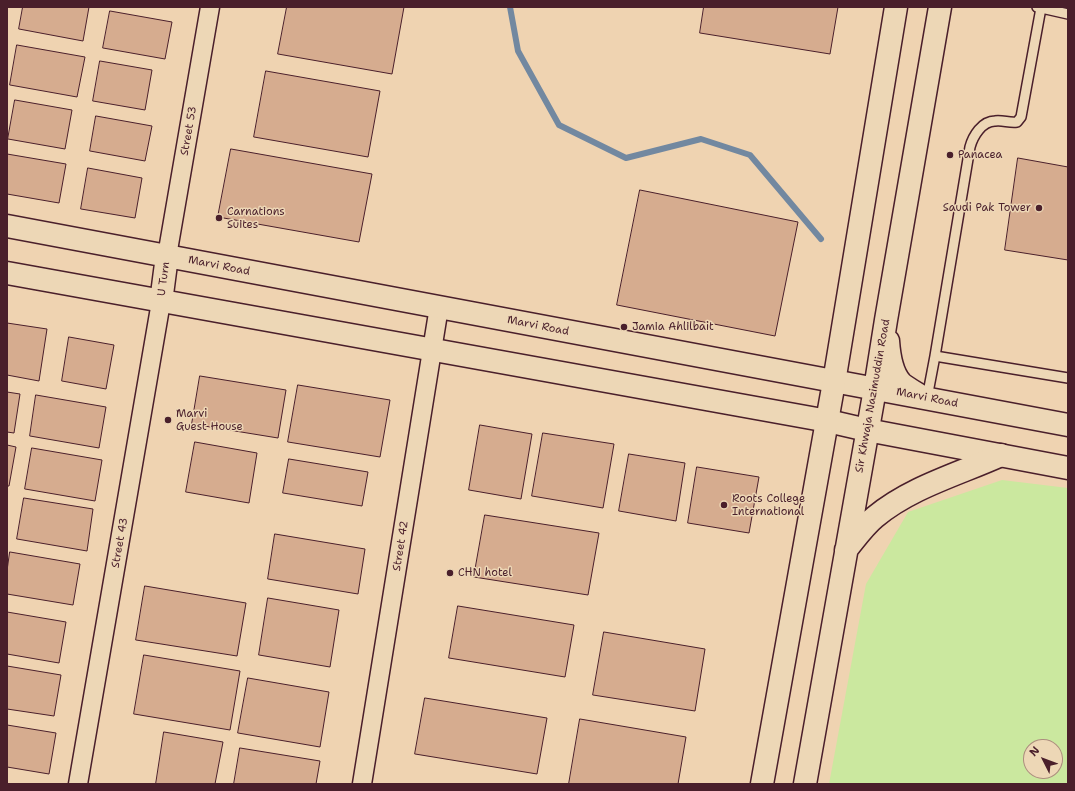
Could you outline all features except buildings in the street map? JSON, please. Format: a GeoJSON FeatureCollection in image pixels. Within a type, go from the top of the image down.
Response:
{"type":"FeatureCollection","features":[{"type":"Feature","properties":{"kind":"street","name":"Street 53"},"geometry":{"type":"LineString","coordinates":[[168,256],[210,7]]}},
{"type":"Feature","properties":{"kind":"street"},"geometry":{"type":"LineString","coordinates":[[762,784],[828,421],[896,7]]}},
{"type":"Feature","properties":{"kind":"street","name":"Sir Khwaja Nazimuddin Road"},"geometry":{"type":"LineString","coordinates":[[805,784],[875,389],[940,7]]}},
{"type":"Feature","properties":{"kind":"street","name":"Marvi Road"},"geometry":{"type":"LineString","coordinates":[[7,226],[1068,425]]}},
{"type":"Feature","properties":{"kind":"street","name":"U Turn"},"geometry":{"type":"LineString","coordinates":[[161,302],[168,256]]}},
{"type":"Feature","properties":{"kind":"street"},"geometry":{"type":"LineString","coordinates":[[7,273],[161,302],[828,421],[867,430],[1068,468]]}},
{"type":"Feature","properties":{"kind":"street","name":"Street 43"},"geometry":{"type":"LineString","coordinates":[[78,784],[161,302]]}},
{"type":"Feature","properties":{"kind":"street","name":"Street 42"},"geometry":{"type":"LineString","coordinates":[[362,784],[439,307]]}},
{"type":"Feature","properties":{"kind":"street"},"geometry":{"type":"LineString","coordinates":[[886,320],[889,353],[893,370],[901,382],[924,398]]}},
{"type":"Feature","properties":{"kind":"street"},"geometry":{"type":"LineString","coordinates":[[846,550],[874,518],[894,504],[925,487],[1002,455]]}},
{"type":"Feature","properties":{"kind":"lane"},"geometry":{"type":"LineString","coordinates":[[924,398],[935,356],[972,140],[988,123],[994,121],[1011,123],[1017,122],[1021,117],[1039,7],[1068,14]]}},
{"type":"Feature","properties":{"kind":"lane"},"geometry":{"type":"LineString","coordinates":[[935,356],[1068,378]]}},
{"type":"Feature","properties":{"kind":"green space"},"geometry":{"type":"Polygon","coordinates":[[[1002,480],[1068,488],[1068,784],[829,784],[866,584],[908,512],[1002,480]]]}},
{"type":"Feature","properties":{"kind":"waterway"},"geometry":{"type":"LineString","coordinates":[[510,7],[518,51],[559,125],[626,158],[701,139],[750,155],[821,239]]}},
{"type":"Feature","properties":{"kind":"place","name":"Panacea"},"geometry":{"type":"Point","coordinates":[950,155]}},
{"type":"Feature","properties":{"kind":"place","name":"Saudi Pak Tower"},"geometry":{"type":"Point","coordinates":[1039,208]}},
{"type":"Feature","properties":{"kind":"place","name":"Carnations Suites"},"geometry":{"type":"Point","coordinates":[219,218]}},
{"type":"Feature","properties":{"kind":"place","name":"Jamia Ahlilbait"},"geometry":{"type":"Point","coordinates":[624,327]}},
{"type":"Feature","properties":{"kind":"place","name":"Marvi Guest House"},"geometry":{"type":"Point","coordinates":[168,420]}},
{"type":"Feature","properties":{"kind":"place","name":"Roots College International"},"geometry":{"type":"Point","coordinates":[724,505]}},
{"type":"Feature","properties":{"kind":"place","name":"CHN hotel"},"geometry":{"type":"Point","coordinates":[450,573]}}]}
